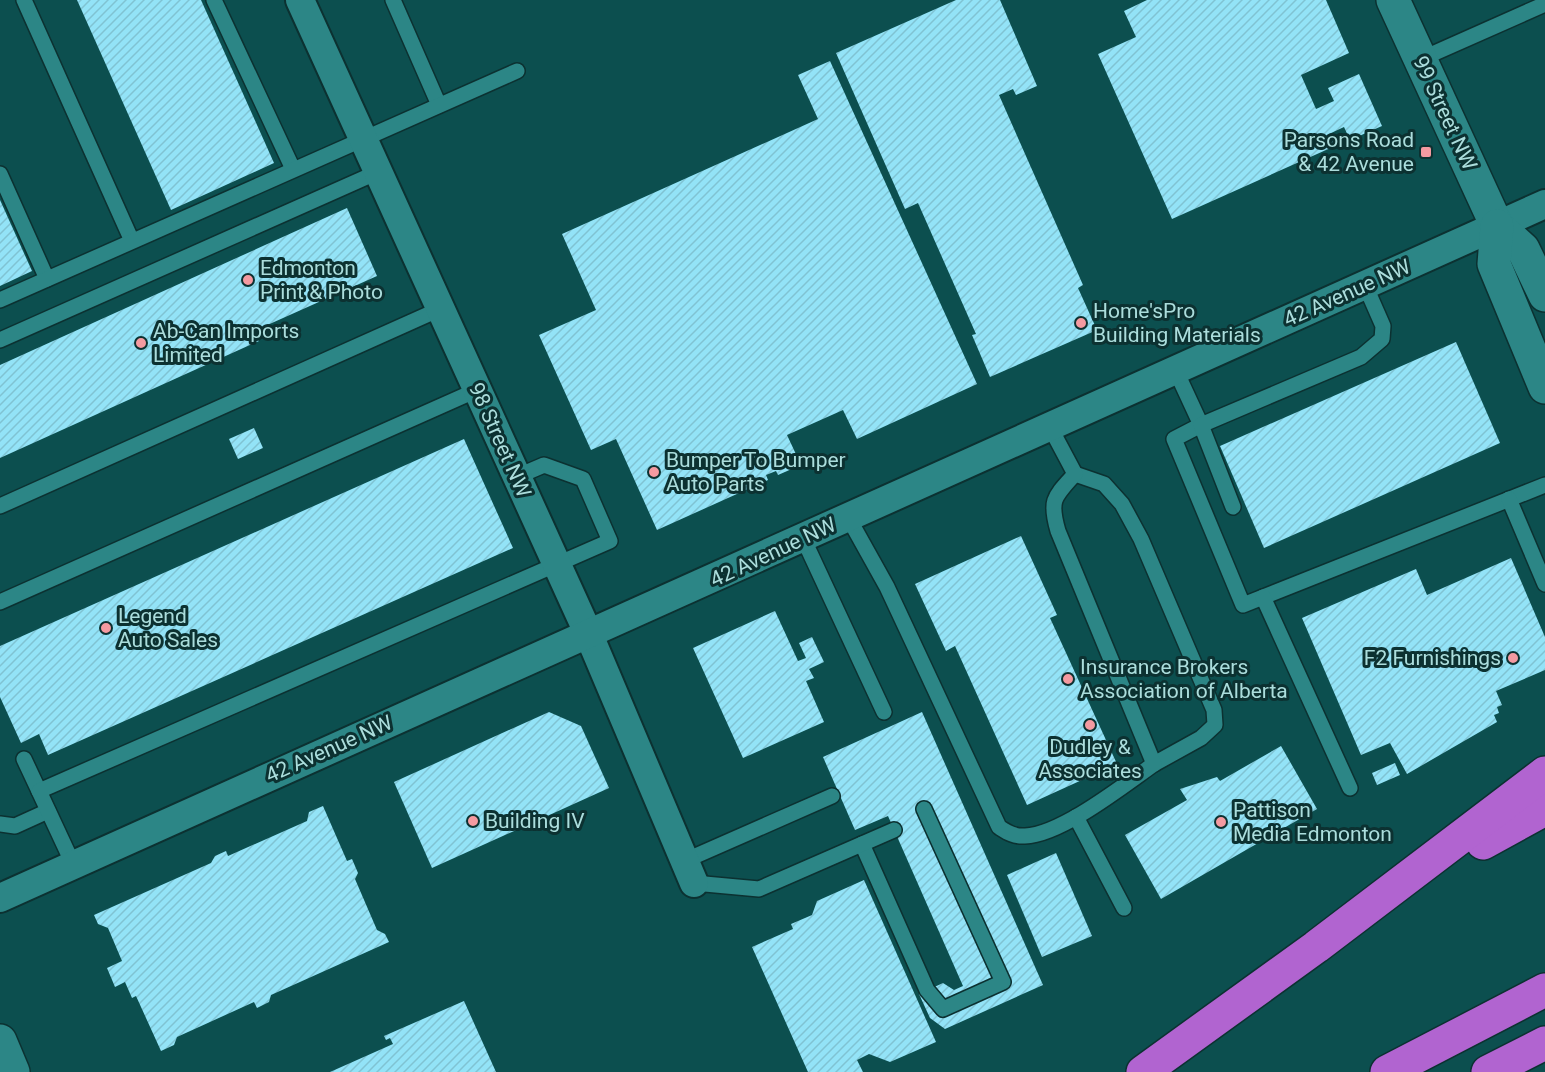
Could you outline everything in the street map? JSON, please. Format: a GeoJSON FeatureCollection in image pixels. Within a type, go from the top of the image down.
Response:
{"type":"FeatureCollection","features":[{"type":"Feature","properties":{"kind":"highway"},"geometry":{"type":"LineString","coordinates":[[1143,1072],[1316,947],[1545,773]]}},
{"type":"Feature","properties":{"kind":"highway"},"geometry":{"type":"LineString","coordinates":[[1316,947],[1447,865],[1545,809]]}},
{"type":"Feature","properties":{"kind":"highway"},"geometry":{"type":"LineString","coordinates":[[1387,1072],[1545,990]]}},
{"type":"Feature","properties":{"kind":"highway"},"geometry":{"type":"LineString","coordinates":[[1488,1072],[1545,1043]]}},
{"type":"Feature","properties":{"kind":"main road","name":"99 Street NW"},"geometry":{"type":"LineString","coordinates":[[1393,0],[1497,226],[1523,249],[1545,295]]}},
{"type":"Feature","properties":{"kind":"main road","name":"99 Street NW"},"geometry":{"type":"LineString","coordinates":[[1497,226],[1494,264],[1545,387]]}},
{"type":"Feature","properties":{"kind":"main road"},"geometry":{"type":"LineString","coordinates":[[0,1041],[13,1072]]}},
{"type":"Feature","properties":{"kind":"street","name":"98 Street NW"},"geometry":{"type":"LineString","coordinates":[[300,0],[589,635],[689,872]]}},
{"type":"Feature","properties":{"kind":"street","name":"42 Avenue NW"},"geometry":{"type":"LineString","coordinates":[[0,898],[1545,204]]}},
{"type":"Feature","properties":{"kind":"lane"},"geometry":{"type":"LineString","coordinates":[[24,0],[132,241]]}},
{"type":"Feature","properties":{"kind":"lane"},"geometry":{"type":"LineString","coordinates":[[214,0],[293,169]]}},
{"type":"Feature","properties":{"kind":"lane"},"geometry":{"type":"LineString","coordinates":[[393,0],[439,105]]}},
{"type":"Feature","properties":{"kind":"lane"},"geometry":{"type":"LineString","coordinates":[[1421,59],[1545,4]]}},
{"type":"Feature","properties":{"kind":"lane"},"geometry":{"type":"LineString","coordinates":[[0,300],[517,71]]}},
{"type":"Feature","properties":{"kind":"lane"},"geometry":{"type":"LineString","coordinates":[[0,340],[378,172]]}},
{"type":"Feature","properties":{"kind":"lane"},"geometry":{"type":"LineString","coordinates":[[0,174],[47,279]]}},
{"type":"Feature","properties":{"kind":"lane"},"geometry":{"type":"LineString","coordinates":[[1365,285],[1383,326],[1382,339],[1361,357],[1201,425],[1174,439],[1243,604],[1545,485]]}},
{"type":"Feature","properties":{"kind":"lane"},"geometry":{"type":"LineString","coordinates":[[0,506],[440,309]]}},
{"type":"Feature","properties":{"kind":"lane"},"geometry":{"type":"LineString","coordinates":[[1176,371],[1201,425],[1233,507]]}},
{"type":"Feature","properties":{"kind":"lane"},"geometry":{"type":"LineString","coordinates":[[0,602],[477,390]]}},
{"type":"Feature","properties":{"kind":"lane"},"geometry":{"type":"LineString","coordinates":[[848,517],[887,586],[999,827],[1011,835],[1026,837],[1046,831],[1076,817],[1155,764],[1201,738],[1215,725],[1214,710],[1142,539],[1122,504],[1104,484],[1075,474],[1050,427]]}},
{"type":"Feature","properties":{"kind":"lane"},"geometry":{"type":"LineString","coordinates":[[39,791],[610,541],[583,479],[544,465],[516,477]]}},
{"type":"Feature","properties":{"kind":"lane"},"geometry":{"type":"LineString","coordinates":[[1075,474],[1054,496],[1052,511],[1058,531],[1155,764]]}},
{"type":"Feature","properties":{"kind":"lane"},"geometry":{"type":"LineString","coordinates":[[1509,499],[1545,584]]}},
{"type":"Feature","properties":{"kind":"lane"},"geometry":{"type":"LineString","coordinates":[[803,538],[884,712]]}},
{"type":"Feature","properties":{"kind":"lane"},"geometry":{"type":"LineString","coordinates":[[1263,597],[1350,788]]}},
{"type":"Feature","properties":{"kind":"lane"},"geometry":{"type":"LineString","coordinates":[[24,759],[72,864]]}},
{"type":"Feature","properties":{"kind":"lane"},"geometry":{"type":"LineString","coordinates":[[689,872],[832,796]]}},
{"type":"Feature","properties":{"kind":"lane"},"geometry":{"type":"LineString","coordinates":[[862,844],[927,990],[943,1009],[1003,982],[924,809]]}},
{"type":"Feature","properties":{"kind":"lane"},"geometry":{"type":"LineString","coordinates":[[0,824],[15,826],[48,811]]}},
{"type":"Feature","properties":{"kind":"lane"},"geometry":{"type":"LineString","coordinates":[[1076,817],[1124,908]]}},
{"type":"Feature","properties":{"kind":"lane"},"geometry":{"type":"LineString","coordinates":[[689,872],[759,889],[894,830]]}},
{"type":"Feature","properties":{"kind":"building"},"geometry":{"type":"Polygon","coordinates":[[[77,0],[201,0],[274,163],[171,210],[77,0]]]}},
{"type":"Feature","properties":{"kind":"building"},"geometry":{"type":"Polygon","coordinates":[[[956,0],[1000,0],[1037,86],[1016,95],[1013,89],[999,95],[1083,285],[1078,288],[1097,330],[990,377],[972,335],[976,334],[918,203],[905,209],[836,53],[956,0]]]}},
{"type":"Feature","properties":{"kind":"building"},"geometry":{"type":"Polygon","coordinates":[[[1147,0],[1326,0],[1349,53],[1301,75],[1316,109],[1334,101],[1328,88],[1359,74],[1382,126],[1350,140],[1344,127],[1329,134],[1335,146],[1172,219],[1098,54],[1136,37],[1124,11],[1147,0]]]}},
{"type":"Feature","properties":{"kind":"building"},"geometry":{"type":"Polygon","coordinates":[[[830,61],[977,384],[857,439],[843,410],[787,435],[801,465],[778,475],[776,471],[766,475],[768,480],[657,530],[616,439],[591,450],[539,335],[596,310],[562,234],[818,119],[798,75],[830,61]]]}},
{"type":"Feature","properties":{"kind":"building"},"geometry":{"type":"Polygon","coordinates":[[[0,200],[32,271],[0,286],[0,200]]]}},
{"type":"Feature","properties":{"kind":"building"},"geometry":{"type":"Polygon","coordinates":[[[347,208],[377,276],[254,331],[259,341],[0,458],[0,365],[347,208]]]}},
{"type":"Feature","properties":{"kind":"building"},"geometry":{"type":"Polygon","coordinates":[[[1456,342],[1500,443],[1264,548],[1220,446],[1456,342]]]}},
{"type":"Feature","properties":{"kind":"building"},"geometry":{"type":"Polygon","coordinates":[[[254,428],[263,448],[238,459],[229,439],[254,428]]]}},
{"type":"Feature","properties":{"kind":"building"},"geometry":{"type":"Polygon","coordinates":[[[464,439],[513,548],[48,755],[39,734],[21,743],[0,697],[0,646],[464,439]]]}},
{"type":"Feature","properties":{"kind":"building"},"geometry":{"type":"Polygon","coordinates":[[[1021,536],[1057,615],[1050,618],[1117,764],[1027,805],[955,646],[946,651],[915,584],[1021,536]]]}},
{"type":"Feature","properties":{"kind":"building"},"geometry":{"type":"Polygon","coordinates":[[[1511,558],[1545,637],[1545,670],[1496,691],[1502,705],[1497,707],[1499,713],[1494,715],[1497,722],[1407,774],[1390,743],[1361,755],[1302,618],[1416,569],[1427,595],[1511,558]]]}},
{"type":"Feature","properties":{"kind":"building"},"geometry":{"type":"Polygon","coordinates":[[[775,611],[798,661],[806,658],[799,643],[812,637],[824,662],[809,669],[814,678],[806,681],[824,722],[743,758],[693,648],[775,611]]]}},
{"type":"Feature","properties":{"kind":"building","name":"Building IV"},"geometry":{"type":"Polygon","coordinates":[[[549,712],[581,726],[609,788],[432,868],[394,782],[549,712]]]}},
{"type":"Feature","properties":{"kind":"building"},"geometry":{"type":"Polygon","coordinates":[[[922,712],[1043,985],[945,1029],[930,1018],[919,994],[943,983],[954,990],[963,986],[888,816],[855,830],[823,757],[922,712]]]}},
{"type":"Feature","properties":{"kind":"building","name":"Pattison Media Edmonton"},"geometry":{"type":"Polygon","coordinates":[[[1281,746],[1317,809],[1161,899],[1125,835],[1187,800],[1180,789],[1217,777],[1220,781],[1281,746]]]}},
{"type":"Feature","properties":{"kind":"building"},"geometry":{"type":"Polygon","coordinates":[[[1395,763],[1400,775],[1377,785],[1372,773],[1395,763]]]}},
{"type":"Feature","properties":{"kind":"building"},"geometry":{"type":"Polygon","coordinates":[[[323,806],[347,861],[352,859],[358,873],[355,879],[377,930],[385,934],[389,942],[271,995],[269,1002],[257,1008],[254,1002],[177,1037],[174,1045],[161,1051],[136,996],[132,998],[125,982],[115,987],[107,968],[122,961],[108,928],[98,924],[94,915],[211,863],[215,856],[226,851],[228,856],[307,821],[309,812],[323,806]]]}},
{"type":"Feature","properties":{"kind":"building"},"geometry":{"type":"Polygon","coordinates":[[[1056,853],[1092,936],[1042,957],[1007,875],[1056,853]]]}},
{"type":"Feature","properties":{"kind":"building"},"geometry":{"type":"Polygon","coordinates":[[[864,880],[936,1042],[890,1062],[869,1054],[857,1060],[863,1072],[808,1072],[752,947],[793,929],[791,924],[812,915],[817,901],[864,880]]]}},
{"type":"Feature","properties":{"kind":"building"},"geometry":{"type":"Polygon","coordinates":[[[464,1001],[496,1072],[330,1072],[393,1044],[390,1038],[386,1040],[384,1036],[464,1001]]]}},
{"type":"Feature","properties":{"kind":"place","name":"Parsons Road & 42 Avenue"},"geometry":{"type":"Point","coordinates":[1426,152]}},
{"type":"Feature","properties":{"kind":"place","name":"Edmonton Print & Photo"},"geometry":{"type":"Point","coordinates":[248,280]}},
{"type":"Feature","properties":{"kind":"place","name":"Home'sPro Building Materials"},"geometry":{"type":"Point","coordinates":[1081,323]}},
{"type":"Feature","properties":{"kind":"place","name":"Ab-Can Imports Limited"},"geometry":{"type":"Point","coordinates":[141,343]}},
{"type":"Feature","properties":{"kind":"place","name":"Bumper To Bumper Auto Parts"},"geometry":{"type":"Point","coordinates":[654,472]}},
{"type":"Feature","properties":{"kind":"place","name":"Legend Auto Sales"},"geometry":{"type":"Point","coordinates":[106,628]}},
{"type":"Feature","properties":{"kind":"place","name":"F2 Furnishings"},"geometry":{"type":"Point","coordinates":[1513,658]}},
{"type":"Feature","properties":{"kind":"place","name":"Insurance Brokers Association of Alberta"},"geometry":{"type":"Point","coordinates":[1068,679]}},
{"type":"Feature","properties":{"kind":"place","name":"Dudley & Associates"},"geometry":{"type":"Point","coordinates":[1090,725]}},
{"type":"Feature","properties":{"kind":"place","name":"Building IV"},"geometry":{"type":"Point","coordinates":[473,821]}},
{"type":"Feature","properties":{"kind":"place","name":"Pattison Media Edmonton"},"geometry":{"type":"Point","coordinates":[1221,822]}}]}
